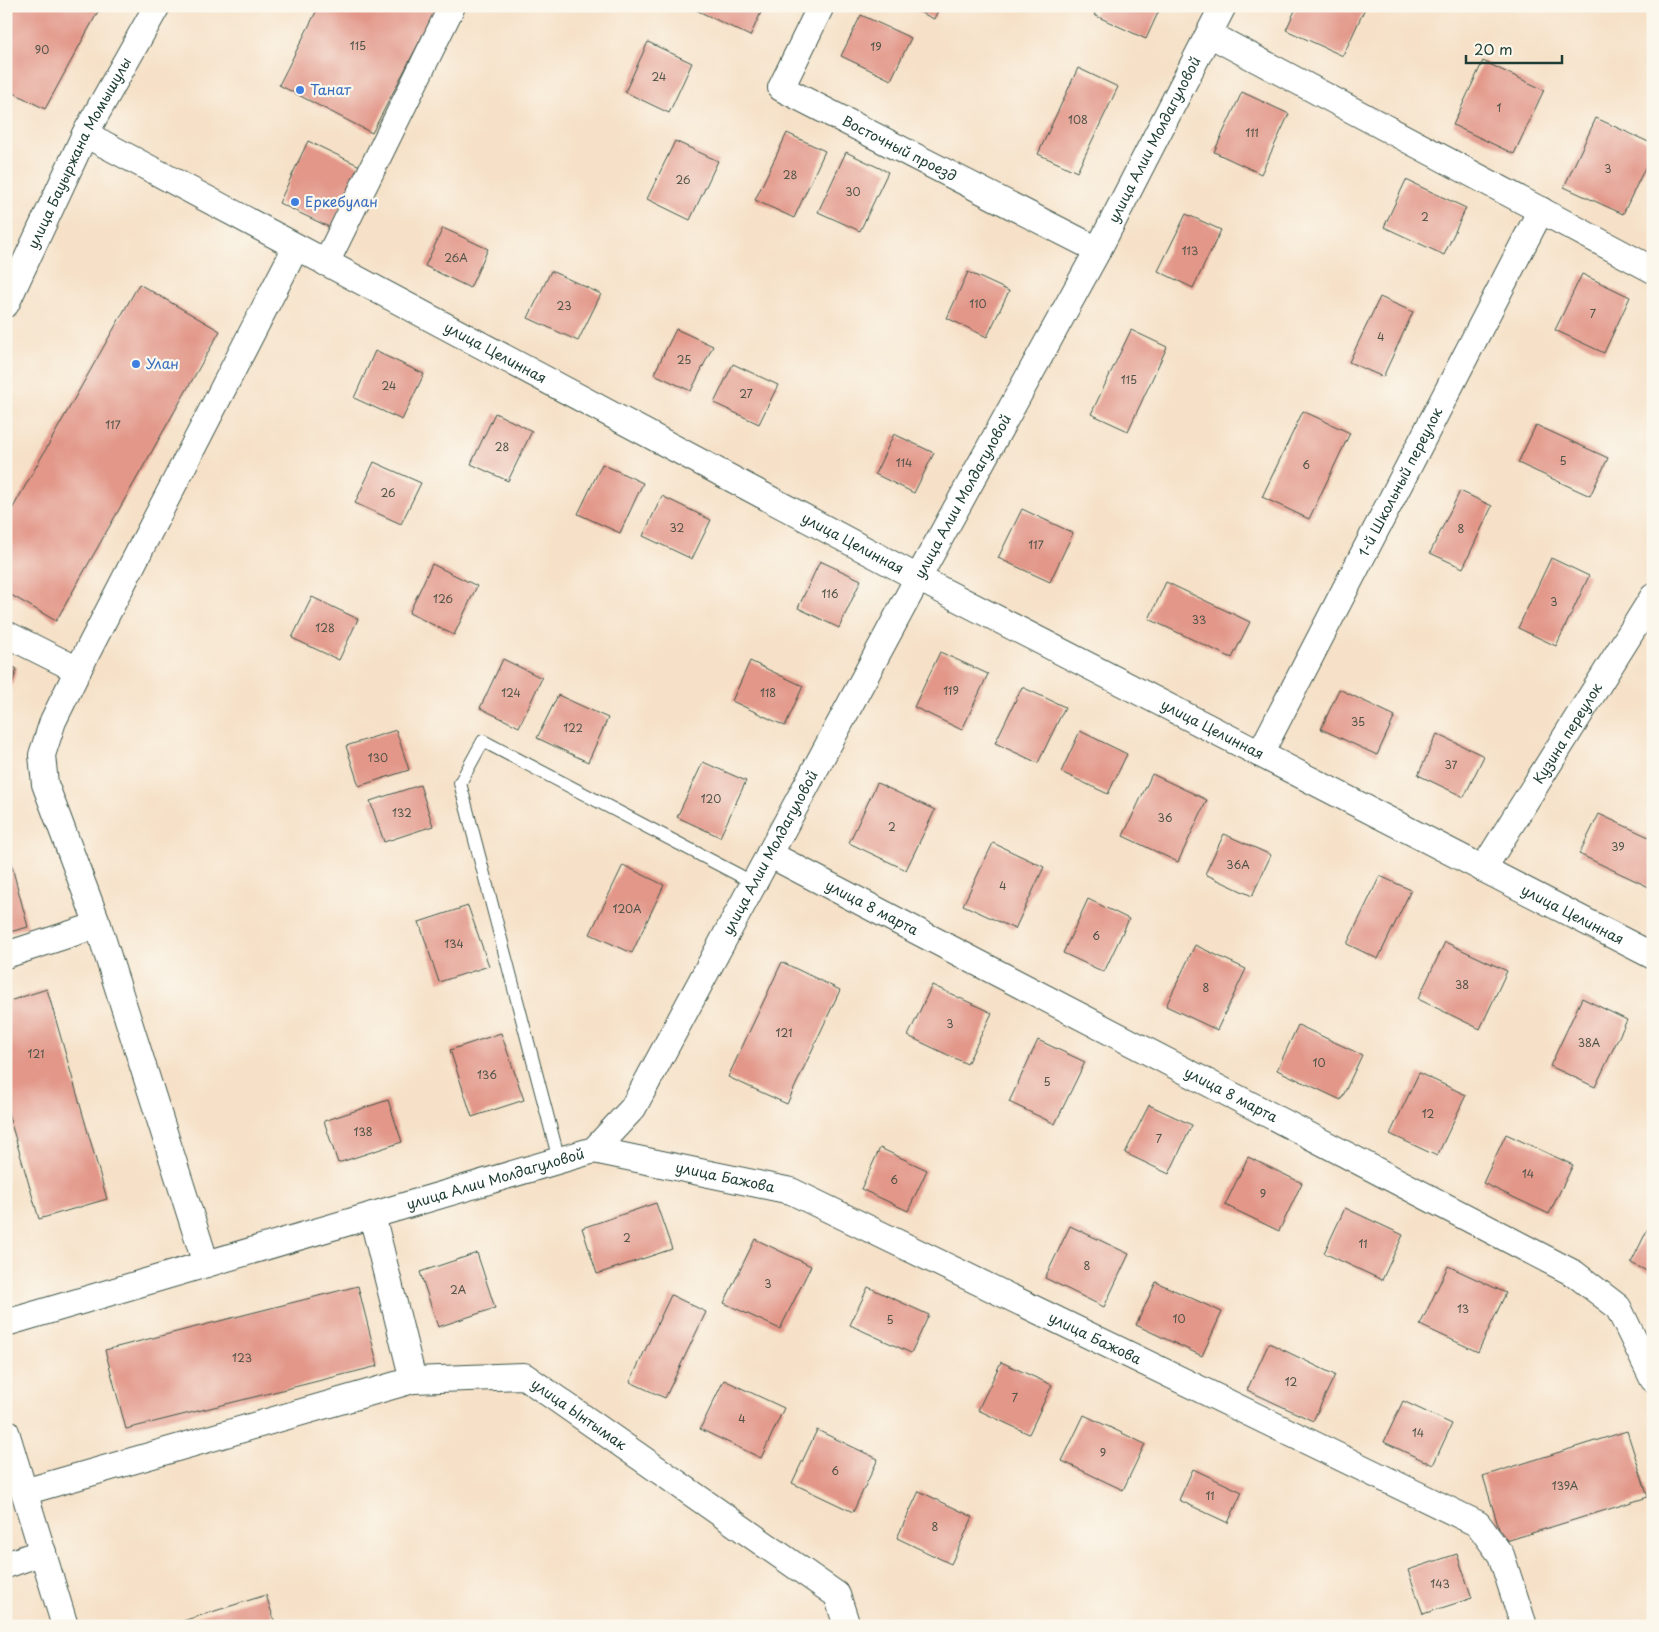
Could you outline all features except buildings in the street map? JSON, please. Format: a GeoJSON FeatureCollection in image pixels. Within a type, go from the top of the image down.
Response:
{"type":"FeatureCollection","features":[{"type":"Feature","properties":{"kind":"street","name":"улица Бауыржана Момышулы"},"geometry":{"type":"LineString","coordinates":[[6,304],[85,134],[157,6]]}},
{"type":"Feature","properties":{"kind":"street"},"geometry":{"type":"LineString","coordinates":[[326,263],[452,6]]}},
{"type":"Feature","properties":{"kind":"street","name":"Восточный проезд"},"geometry":{"type":"LineString","coordinates":[[821,6],[781,88],[1098,250]]}},
{"type":"Feature","properties":{"kind":"street","name":"улица Алии Молдагуловой"},"geometry":{"type":"LineString","coordinates":[[6,1323],[594,1150],[633,1108],[918,578],[1098,250],[1223,6]]}},
{"type":"Feature","properties":{"kind":"street"},"geometry":{"type":"LineString","coordinates":[[1209,34],[1653,270]]}},
{"type":"Feature","properties":{"kind":"street","name":"улица Целинная"},"geometry":{"type":"LineString","coordinates":[[85,134],[918,578],[1653,956]]}},
{"type":"Feature","properties":{"kind":"street","name":"1-й Школьный переулок"},"geometry":{"type":"LineString","coordinates":[[1260,754],[1542,210]]}},
{"type":"Feature","properties":{"kind":"street"},"geometry":{"type":"LineString","coordinates":[[206,1264],[98,924],[45,784],[42,755],[52,721],[296,247]]}},
{"type":"Feature","properties":{"kind":"street","name":"Кузина переулок"},"geometry":{"type":"LineString","coordinates":[[1483,869],[1653,597]]}},
{"type":"Feature","properties":{"kind":"street"},"geometry":{"type":"LineString","coordinates":[[6,634],[78,670]]}},
{"type":"Feature","properties":{"kind":"street","name":"улица 8 марта"},"geometry":{"type":"LineString","coordinates":[[769,854],[1575,1274],[1618,1306],[1653,1378]]}},
{"type":"Feature","properties":{"kind":"street"},"geometry":{"type":"LineString","coordinates":[[6,955],[98,924]]}},
{"type":"Feature","properties":{"kind":"street","name":"улица Бажова"},"geometry":{"type":"LineString","coordinates":[[594,1150],[791,1190],[1478,1524],[1501,1555],[1524,1626]]}},
{"type":"Feature","properties":{"kind":"street"},"geometry":{"type":"LineString","coordinates":[[372,1215],[414,1380]]}},
{"type":"Feature","properties":{"kind":"street","name":"улица Ынтымак"},"geometry":{"type":"LineString","coordinates":[[24,1492],[414,1380],[524,1376],[837,1595],[847,1626]]}},
{"type":"Feature","properties":{"kind":"street"},"geometry":{"type":"LineString","coordinates":[[6,1432],[65,1626]]}},
{"type":"Feature","properties":{"kind":"street"},"geometry":{"type":"LineString","coordinates":[[6,1565],[43,1552]]}},
{"type":"Feature","properties":{"kind":"lane"},"geometry":{"type":"LineString","coordinates":[[559,1160],[460,783],[482,742],[754,883]]}},
{"type":"Feature","properties":{"kind":"place","name":"Танат"},"geometry":{"type":"Point","coordinates":[300,90]}},
{"type":"Feature","properties":{"kind":"place","name":"Еркебулан"},"geometry":{"type":"Point","coordinates":[295,202]}},
{"type":"Feature","properties":{"kind":"place","name":"Улан"},"geometry":{"type":"Point","coordinates":[136,364]}}]}
